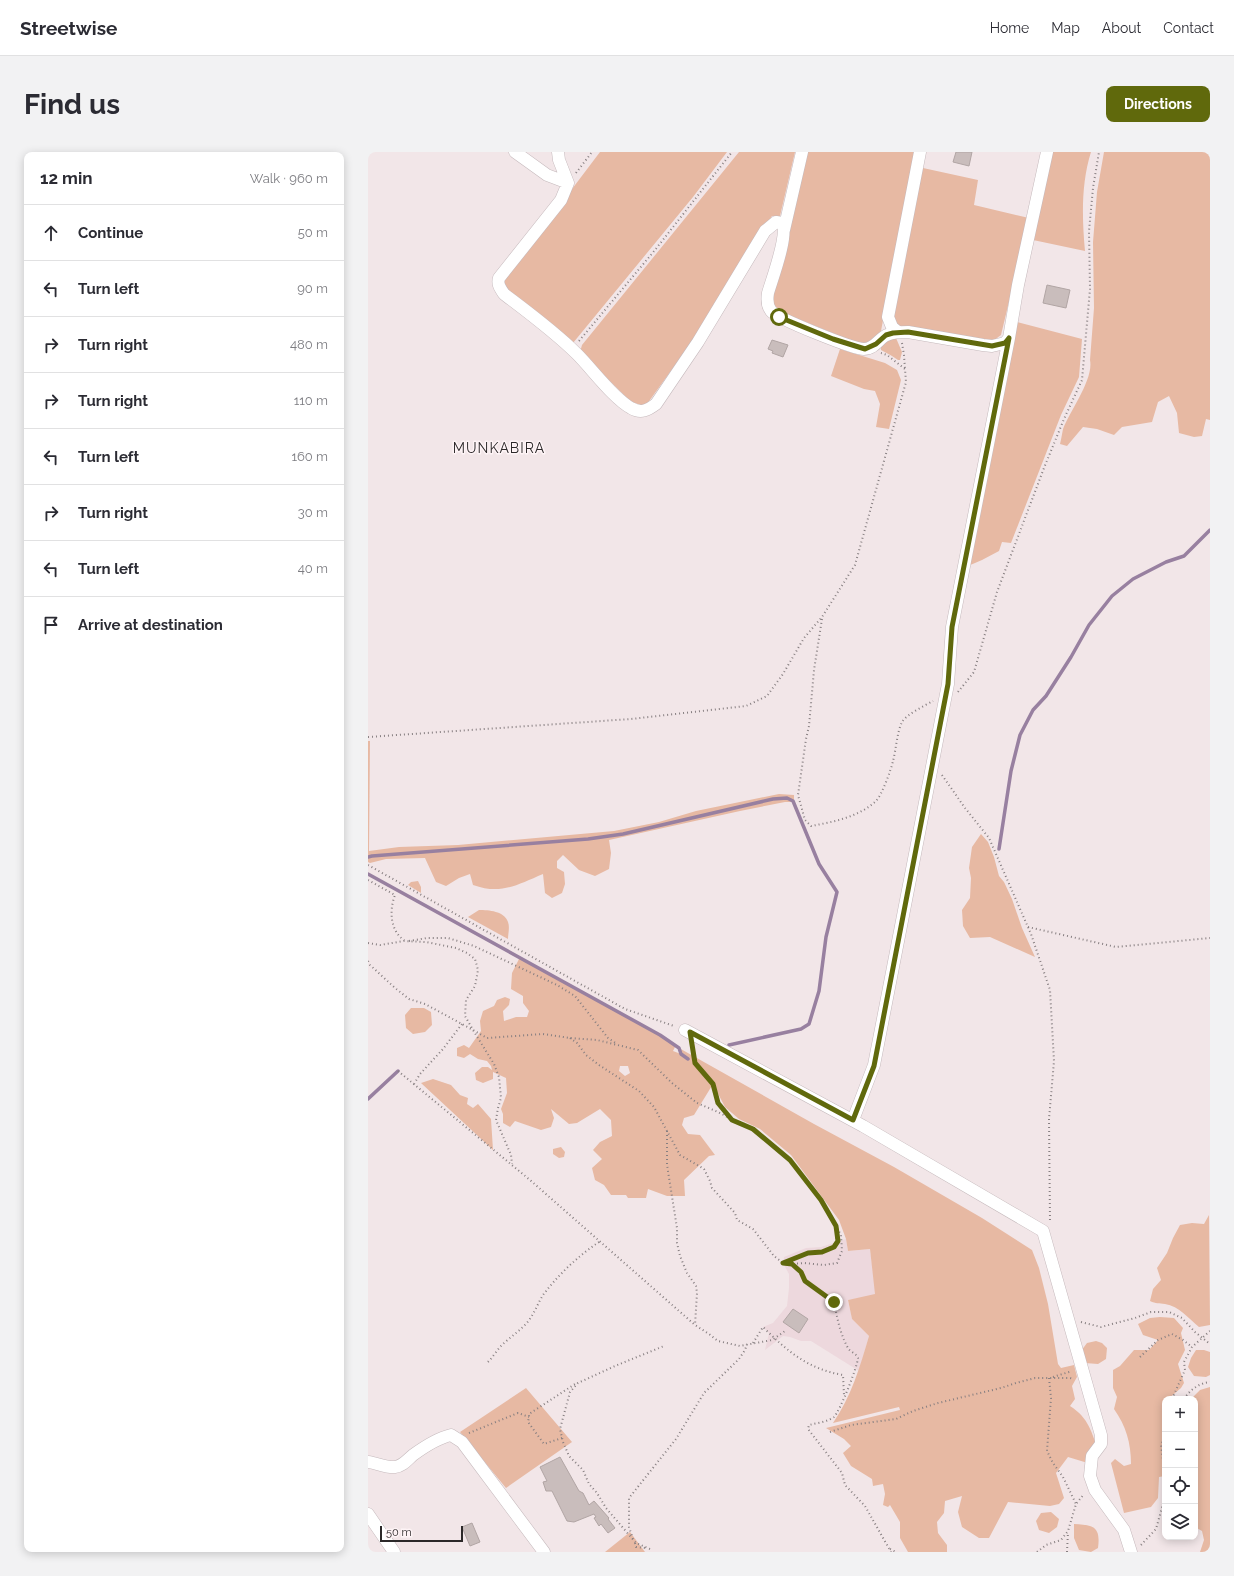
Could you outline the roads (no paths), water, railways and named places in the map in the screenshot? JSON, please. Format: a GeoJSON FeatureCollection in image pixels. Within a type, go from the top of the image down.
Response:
{"type":"FeatureCollection","features":[{"type":"Feature","properties":{"kind":"street"},"geometry":{"type":"LineString","coordinates":[[515,152],[546,175],[568,183]]}},
{"type":"Feature","properties":{"kind":"street"},"geometry":{"type":"LineString","coordinates":[[558,152],[559,160],[568,183],[561,200],[499,278],[499,287],[504,294],[572,349],[630,408],[636,410],[648,410],[656,404],[698,342],[765,231],[776,222],[782,223],[784,230]]}},
{"type":"Feature","properties":{"kind":"street"},"geometry":{"type":"LineString","coordinates":[[802,152],[784,230],[784,237],[768,293],[768,305],[771,311],[786,320],[858,348],[869,348],[886,335],[898,332],[908,332],[992,346],[1005,343],[1009,338]]}},
{"type":"Feature","properties":{"kind":"street"},"geometry":{"type":"LineString","coordinates":[[898,332],[892,327],[888,317],[920,152]]}},
{"type":"Feature","properties":{"kind":"street"},"geometry":{"type":"LineString","coordinates":[[853,1120],[874,1066],[933,762],[951,694],[952,627],[1009,338],[1018,285],[1047,152]]}},
{"type":"Feature","properties":{"kind":"street"},"geometry":{"type":"LineString","coordinates":[[687,1031],[853,1120],[1043,1231],[1068,1320],[1079,1371],[1101,1435],[1101,1444],[1092,1456],[1090,1476],[1095,1490],[1136,1549]]}},
{"type":"Feature","properties":{"kind":"street"},"geometry":{"type":"LineString","coordinates":[[368,1462],[377,1463],[386,1467],[402,1465],[413,1456],[443,1437],[451,1435],[462,1442],[518,1520],[544,1552]]}},
{"type":"Feature","properties":{"kind":"street"},"geometry":{"type":"LineString","coordinates":[[368,1514],[394,1552]]}},
{"type":"Feature","properties":{"kind":"waterway"},"geometry":{"type":"LineString","coordinates":[[999,849],[1011,771],[1020,735],[1033,710],[1046,696],[1089,625],[1112,596],[1133,579],[1166,562],[1184,556],[1210,530]]}},
{"type":"Feature","properties":{"kind":"waterway"},"geometry":{"type":"LineString","coordinates":[[368,857],[588,839],[623,834],[773,799],[787,798],[793,801],[819,864],[837,892],[826,937],[819,991],[809,1024],[801,1029],[729,1045]]}},
{"type":"Feature","properties":{"kind":"waterway"},"geometry":{"type":"LineString","coordinates":[[368,874],[660,1035],[679,1048],[681,1054],[688,1059]]}},
{"type":"Feature","properties":{"kind":"waterway"},"geometry":{"type":"LineString","coordinates":[[368,1099],[398,1071]]}},
{"type":"Feature","properties":{"kind":"district","name":"MUNKABIRA"},"geometry":{"type":"Point","coordinates":[499,448]}}]}
